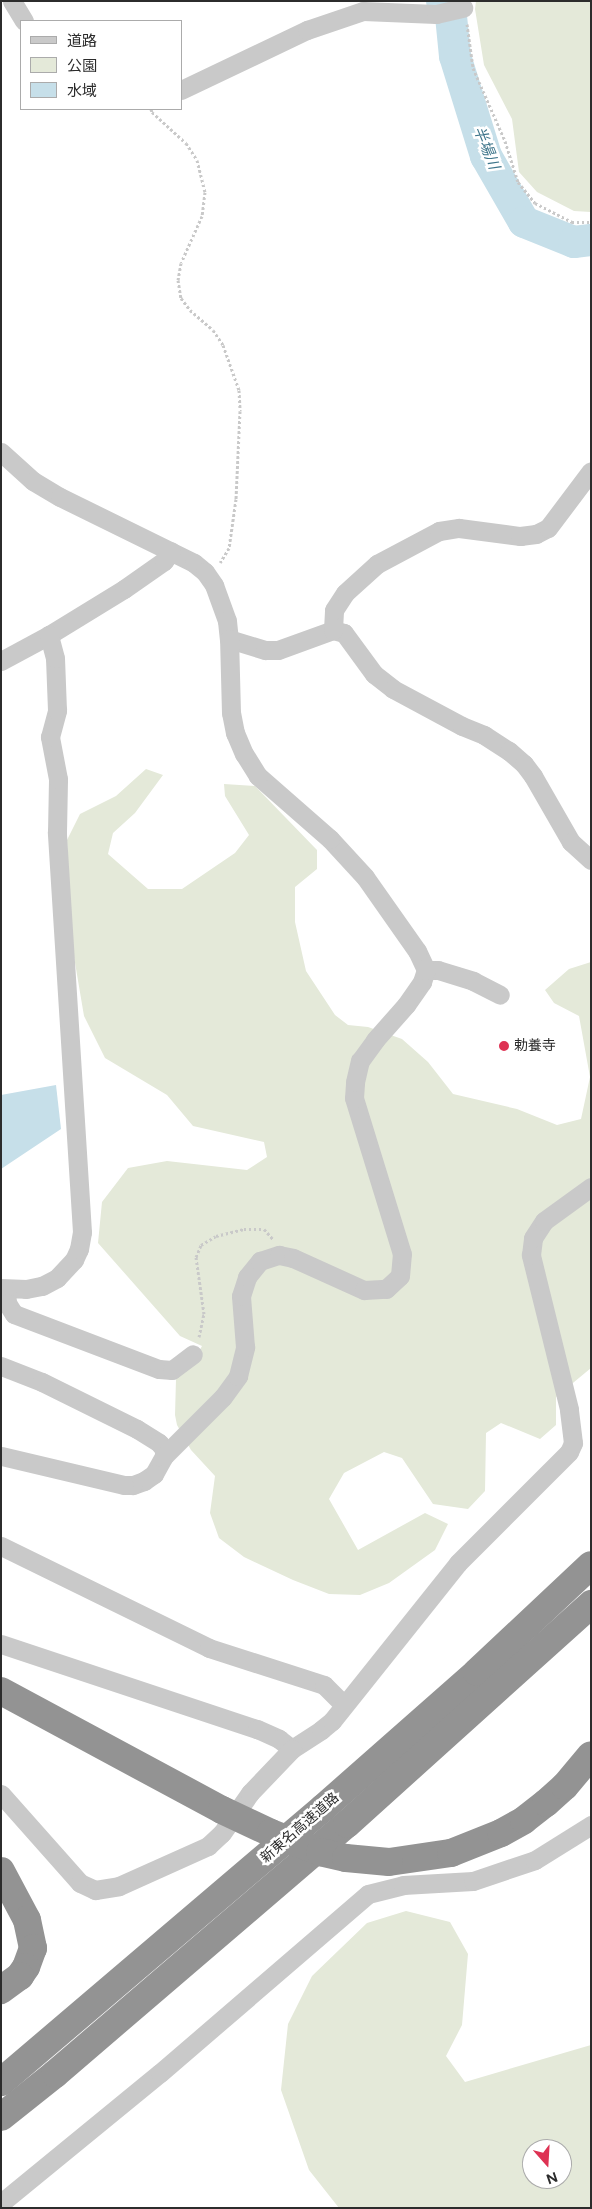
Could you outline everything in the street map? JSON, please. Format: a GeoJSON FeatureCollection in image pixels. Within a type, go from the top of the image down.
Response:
{"type":"FeatureCollection","features":[{"type":"Feature","properties":{"kind":"highway","name":"新東名高速道路"},"geometry":{"type":"LineString","coordinates":[[1,2082],[316,1815],[477,1672],[591,1565]]}},
{"type":"Feature","properties":{"kind":"highway","name":"新東名高速道路"},"geometry":{"type":"LineString","coordinates":[[1,2117],[92,2042],[347,1824],[591,1604]]}},
{"type":"Feature","properties":{"kind":"highway"},"geometry":{"type":"LineString","coordinates":[[1,1691],[222,1810],[271,1833],[320,1852],[346,1858],[389,1862],[451,1853],[501,1833],[524,1820],[546,1803],[565,1786],[591,1755]]}},
{"type":"Feature","properties":{"kind":"highway"},"geometry":{"type":"LineString","coordinates":[[1,1871],[27,1920],[33,1948],[26,1968],[20,1976],[1,1990]]}},
{"type":"Feature","properties":{"kind":"street"},"geometry":{"type":"LineString","coordinates":[[12,1],[23,20]]}},
{"type":"Feature","properties":{"kind":"street"},"geometry":{"type":"LineString","coordinates":[[182,90],[307,30],[363,11],[436,14],[462,8]]}},
{"type":"Feature","properties":{"kind":"street"},"geometry":{"type":"LineString","coordinates":[[1,452],[33,481],[60,497],[171,551],[194,563],[205,572],[214,585],[227,621],[231,713],[235,733],[244,754],[258,776],[330,839],[365,876],[418,951],[426,970],[422,982],[406,1005],[375,1040],[360,1062],[355,1082],[354,1098],[402,1254],[400,1276],[386,1289],[364,1290],[293,1258],[279,1255],[260,1261],[247,1277],[241,1296],[245,1347],[238,1376],[223,1397],[164,1456]]}},
{"type":"Feature","properties":{"kind":"street"},"geometry":{"type":"LineString","coordinates":[[333,630],[334,610],[345,593],[377,564],[439,531],[459,528],[520,536],[536,534],[548,528],[591,471]]}},
{"type":"Feature","properties":{"kind":"street"},"geometry":{"type":"LineString","coordinates":[[1,661],[49,636],[132,583],[164,561],[171,551]]}},
{"type":"Feature","properties":{"kind":"street"},"geometry":{"type":"LineString","coordinates":[[229,639],[265,650],[278,650],[333,630],[344,633],[374,674],[393,689],[462,726],[484,735],[509,751],[534,776],[572,842],[591,860]]}},
{"type":"Feature","properties":{"kind":"street"},"geometry":{"type":"LineString","coordinates":[[49,636],[55,658],[57,710],[50,738],[58,779],[57,832],[82,1232],[79,1249],[74,1260],[58,1278],[42,1286],[3,1289],[7,1303],[14,1314],[159,1369],[172,1370],[193,1354]]}},
{"type":"Feature","properties":{"kind":"street"},"geometry":{"type":"LineString","coordinates":[[426,970],[438,970],[473,981],[500,994]]}},
{"type":"Feature","properties":{"kind":"street"},"geometry":{"type":"LineString","coordinates":[[1,1794],[80,1883],[95,1890],[119,1886],[208,1846],[222,1833],[250,1793],[292,1749],[332,1721],[458,1563],[569,1452],[574,1443],[569,1409],[531,1255],[533,1238],[544,1221],[591,1187]]}},
{"type":"Feature","properties":{"kind":"street"},"geometry":{"type":"LineString","coordinates":[[1,1366],[42,1382],[138,1429],[159,1443],[164,1449],[164,1456],[160,1466],[149,1478],[133,1485],[124,1485],[1,1456]]}},
{"type":"Feature","properties":{"kind":"street"},"geometry":{"type":"LineString","coordinates":[[1,1546],[209,1648],[324,1685],[344,1705]]}},
{"type":"Feature","properties":{"kind":"street"},"geometry":{"type":"LineString","coordinates":[[1,1644],[257,1729],[279,1738],[292,1749]]}},
{"type":"Feature","properties":{"kind":"street"},"geometry":{"type":"LineString","coordinates":[[1,2202],[160,2073],[337,1918],[368,1894],[403,1885],[473,1881],[535,1860],[591,1825]]}},
{"type":"Feature","properties":{"kind":"path"},"geometry":{"type":"LineString","coordinates":[[462,8],[473,68],[505,141],[518,182],[534,204],[572,222],[591,222]]}},
{"type":"Feature","properties":{"kind":"path"},"geometry":{"type":"LineString","coordinates":[[151,110],[186,143],[198,160],[205,192],[202,216],[181,263],[178,280],[181,298],[190,310],[213,330],[223,345],[238,390],[240,411],[236,499],[229,548],[221,562],[205,572]]}},
{"type":"Feature","properties":{"kind":"path"},"geometry":{"type":"LineString","coordinates":[[193,1354],[203,1328],[204,1314],[196,1257],[201,1245],[216,1236],[244,1228],[264,1229],[273,1239],[279,1255]]}},
{"type":"Feature","properties":{"kind":"green space"},"geometry":{"type":"Polygon","coordinates":[[[476,1],[591,1],[591,212],[574,211],[537,192],[519,172],[512,119],[484,65],[475,9],[476,1]]]}},
{"type":"Feature","properties":{"kind":"green space"},"geometry":{"type":"Polygon","coordinates":[[[146,769],[163,775],[135,813],[113,833],[108,854],[148,889],[182,889],[235,853],[249,835],[225,796],[224,784],[255,786],[317,850],[317,869],[295,887],[295,922],[306,971],[335,1015],[348,1025],[368,1027],[402,1039],[428,1062],[453,1094],[517,1109],[557,1125],[581,1119],[590,1077],[579,1016],[554,1003],[545,990],[569,969],[591,962],[591,1368],[556,1397],[556,1425],[540,1439],[501,1423],[486,1433],[485,1491],[468,1509],[433,1504],[402,1458],[384,1452],[344,1473],[329,1499],[358,1550],[425,1513],[448,1524],[435,1550],[389,1583],[360,1595],[329,1594],[293,1580],[244,1557],[219,1538],[210,1513],[215,1476],[191,1450],[177,1425],[175,1415],[176,1379],[194,1361],[202,1346],[180,1336],[98,1243],[102,1202],[128,1168],[167,1161],[247,1170],[267,1157],[264,1142],[193,1126],[167,1095],[105,1058],[84,1016],[72,945],[67,840],[80,814],[116,796],[146,769]]]}},
{"type":"Feature","properties":{"kind":"green space"},"geometry":{"type":"Polygon","coordinates":[[[406,1911],[450,1922],[468,1954],[462,2025],[446,2056],[465,2082],[591,2045],[591,2208],[339,2208],[309,2170],[281,2090],[288,2024],[312,1976],[367,1923],[406,1911]]]}},
{"type":"Feature","properties":{"kind":"water"},"geometry":{"type":"Polygon","coordinates":[[[56,1085],[61,1129],[1,1169],[1,1095],[56,1085]]]}},
{"type":"Feature","properties":{"kind":"waterway","name":"半場川"},"geometry":{"type":"LineString","coordinates":[[442,1],[451,16],[455,56],[486,156],[524,222],[574,242],[591,240]]}},
{"type":"Feature","properties":{"kind":"place","name":"勅養寺"},"geometry":{"type":"Point","coordinates":[504,1046]}}]}
